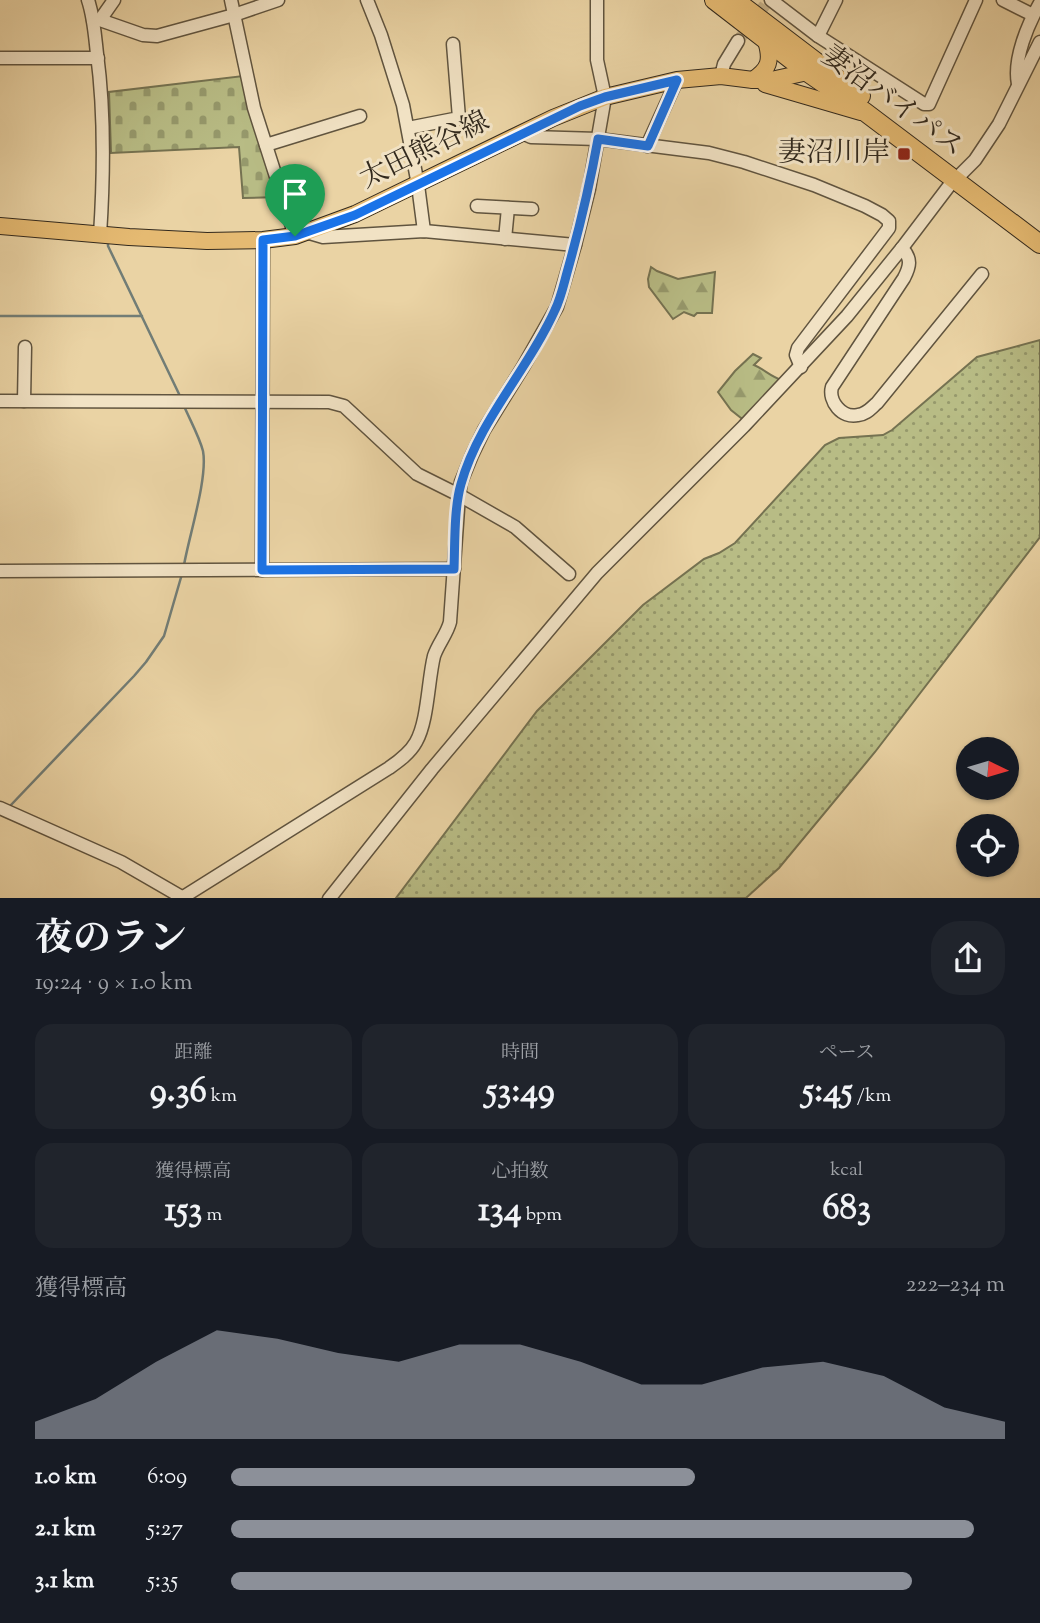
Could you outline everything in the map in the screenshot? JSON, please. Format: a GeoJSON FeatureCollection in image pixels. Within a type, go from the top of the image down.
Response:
{"type":"FeatureCollection","features":[{"type":"Feature","properties":{"kind":"highway","name":"妻沼バイパス"},"geometry":{"type":"LineString","coordinates":[[714,0],[807,72],[1040,230]]}},
{"type":"Feature","properties":{"kind":"highway","name":"妻沼バイパス"},"geometry":{"type":"LineString","coordinates":[[735,0],[825,68],[1040,244]]}},
{"type":"Feature","properties":{"kind":"main road"},"geometry":{"type":"LineString","coordinates":[[753,80],[761,75],[769,62],[766,41]]}},
{"type":"Feature","properties":{"kind":"main road","name":"太田熊谷線"},"geometry":{"type":"LineString","coordinates":[[0,226],[207,242],[263,240],[300,234],[355,215],[522,133],[605,97],[677,80],[721,76],[753,80],[781,79],[825,68]]}},
{"type":"Feature","properties":{"kind":"main road"},"geometry":{"type":"LineString","coordinates":[[753,80],[864,112]]}},
{"type":"Feature","properties":{"kind":"street"},"geometry":{"type":"LineString","coordinates":[[88,0],[97,20],[102,95],[103,197],[100,234]]}},
{"type":"Feature","properties":{"kind":"street"},"geometry":{"type":"LineString","coordinates":[[97,20],[114,0]]}},
{"type":"Feature","properties":{"kind":"street"},"geometry":{"type":"LineString","coordinates":[[232,0],[254,108],[300,234],[323,237],[424,231],[575,245]]}},
{"type":"Feature","properties":{"kind":"street"},"geometry":{"type":"LineString","coordinates":[[97,20],[136,33],[157,36],[278,0]]}},
{"type":"Feature","properties":{"kind":"street"},"geometry":{"type":"LineString","coordinates":[[367,0],[381,35],[408,128],[424,231]]}},
{"type":"Feature","properties":{"kind":"street"},"geometry":{"type":"LineString","coordinates":[[0,808],[121,862],[182,898],[389,768],[410,751],[422,725],[435,654],[449,628],[459,495],[468,464],[484,430],[557,307],[589,189],[605,97],[597,60],[597,0]]}},
{"type":"Feature","properties":{"kind":"street"},"geometry":{"type":"LineString","coordinates":[[818,36],[836,0]]}},
{"type":"Feature","properties":{"kind":"street"},"geometry":{"type":"LineString","coordinates":[[768,2],[924,104],[929,104],[976,0]]}},
{"type":"Feature","properties":{"kind":"street"},"geometry":{"type":"LineString","coordinates":[[1003,0],[1033,15]]}},
{"type":"Feature","properties":{"kind":"street"},"geometry":{"type":"LineString","coordinates":[[1018,84],[1018,63],[1033,15],[1040,3]]}},
{"type":"Feature","properties":{"kind":"street"},"geometry":{"type":"LineString","coordinates":[[721,76],[724,64],[738,41]]}},
{"type":"Feature","properties":{"kind":"street"},"geometry":{"type":"LineString","coordinates":[[330,898],[432,769],[597,573],[801,367],[848,316],[902,248],[964,181],[999,124],[1040,42]]}},
{"type":"Feature","properties":{"kind":"street"},"geometry":{"type":"LineString","coordinates":[[408,128],[459,118],[453,44]]}},
{"type":"Feature","properties":{"kind":"street"},"geometry":{"type":"LineString","coordinates":[[0,58],[98,58]]}},
{"type":"Feature","properties":{"kind":"street"},"geometry":{"type":"LineString","coordinates":[[648,146],[677,80]]}},
{"type":"Feature","properties":{"kind":"street"},"geometry":{"type":"LineString","coordinates":[[266,145],[360,116]]}},
{"type":"Feature","properties":{"kind":"street"},"geometry":{"type":"LineString","coordinates":[[522,133],[531,137],[598,139],[709,153],[814,185],[882,215],[889,221],[889,228],[798,348],[796,355],[801,367]]}},
{"type":"Feature","properties":{"kind":"street"},"geometry":{"type":"LineString","coordinates":[[477,206],[532,209]]}},
{"type":"Feature","properties":{"kind":"street"},"geometry":{"type":"LineString","coordinates":[[505,239],[508,208]]}},
{"type":"Feature","properties":{"kind":"street"},"geometry":{"type":"LineString","coordinates":[[262,570],[263,240]]}},
{"type":"Feature","properties":{"kind":"street"},"geometry":{"type":"LineString","coordinates":[[902,248],[909,258],[904,278],[832,387],[830,394],[834,404],[852,416],[869,411],[982,274]]}},
{"type":"Feature","properties":{"kind":"street"},"geometry":{"type":"LineString","coordinates":[[24,401],[25,347]]}},
{"type":"Feature","properties":{"kind":"street"},"geometry":{"type":"LineString","coordinates":[[0,401],[329,402],[344,406],[417,474],[515,527],[569,574]]}},
{"type":"Feature","properties":{"kind":"street"},"geometry":{"type":"LineString","coordinates":[[0,571],[454,569]]}},
{"type":"Feature","properties":{"kind":"green space"},"geometry":{"type":"Polygon","coordinates":[[[243,76],[279,197],[243,198],[239,147],[111,153],[109,92],[243,76]]]}},
{"type":"Feature","properties":{"kind":"green space"},"geometry":{"type":"Polygon","coordinates":[[[651,267],[678,279],[715,272],[712,313],[697,313],[694,316],[684,312],[673,319],[649,287],[651,267]]]}},
{"type":"Feature","properties":{"kind":"green space"},"geometry":{"type":"Polygon","coordinates":[[[1040,340],[1040,537],[875,752],[779,868],[746,898],[396,898],[537,711],[643,605],[704,559],[735,543],[825,445],[839,438],[883,435],[977,357],[1040,340]]]}},
{"type":"Feature","properties":{"kind":"green space"},"geometry":{"type":"Polygon","coordinates":[[[753,354],[761,358],[754,365],[782,380],[745,418],[741,418],[731,410],[718,392],[753,354]]]}},
{"type":"Feature","properties":{"kind":"waterway"},"geometry":{"type":"LineString","coordinates":[[108,241],[108,246],[180,396]]}},
{"type":"Feature","properties":{"kind":"waterway"},"geometry":{"type":"LineString","coordinates":[[0,316],[142,316]]}},
{"type":"Feature","properties":{"kind":"waterway"},"geometry":{"type":"LineString","coordinates":[[184,406],[201,445],[204,462],[201,491],[184,565]]}},
{"type":"Feature","properties":{"kind":"waterway"},"geometry":{"type":"LineString","coordinates":[[10,806],[146,662],[164,636],[182,574]]}},
{"type":"Feature","properties":{"kind":"tunnel"},"geometry":{"type":"LineString","coordinates":[[738,41],[765,5]]}},
{"type":"Feature","properties":{"kind":"place","name":"妻沼川岸"},"geometry":{"type":"Point","coordinates":[904,154]}},
{"type":"Feature","properties":{"kind":"route"},"geometry":{"type":"LineString","coordinates":[[677,80],[648,146],[598,139],[582,220],[557,307],[484,430],[461,482],[454,569],[262,570],[263,240],[295,236],[355,215],[580,106],[605,97],[677,80]]}}]}
